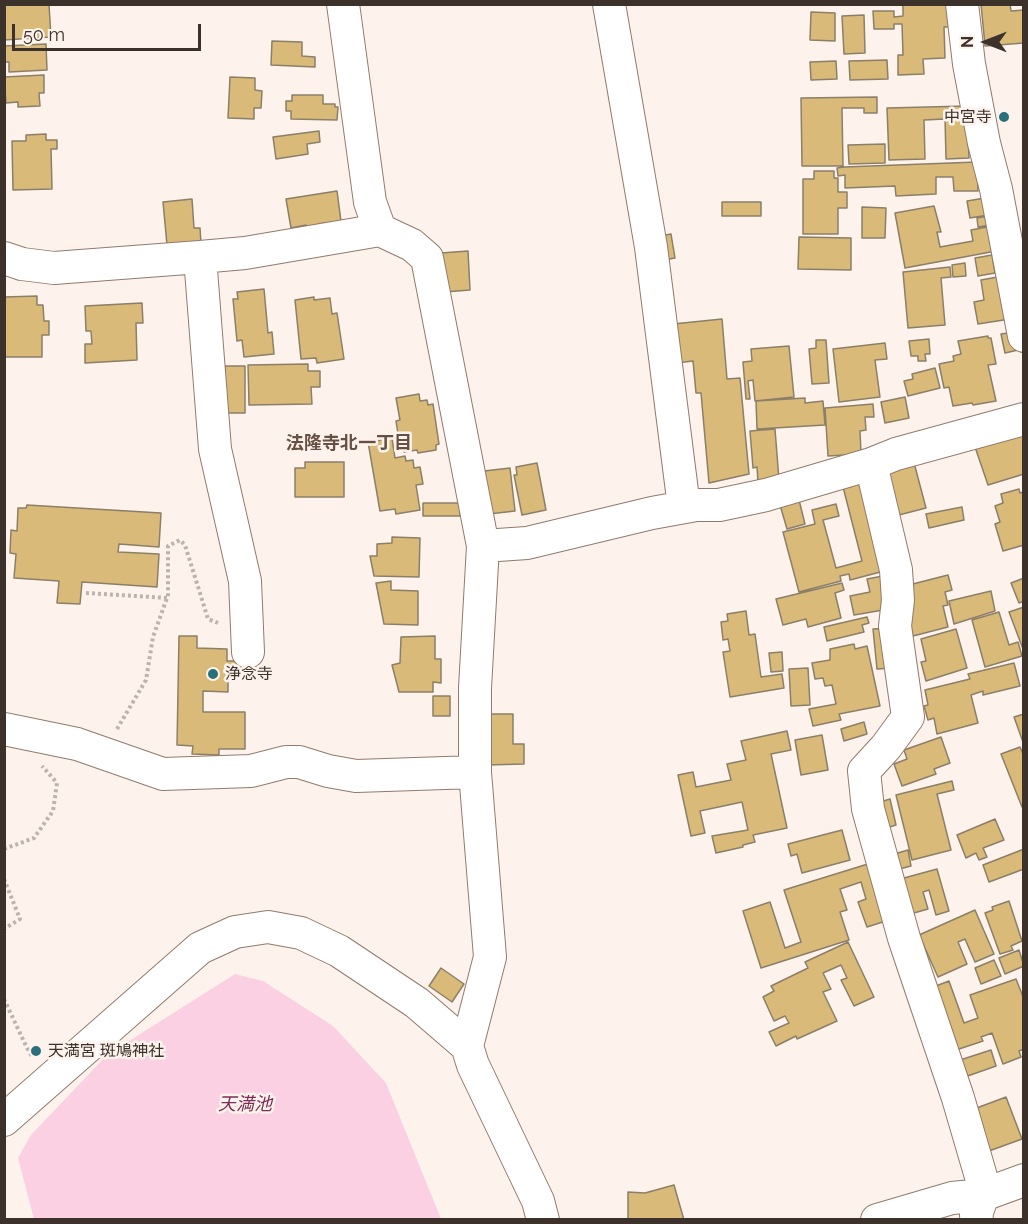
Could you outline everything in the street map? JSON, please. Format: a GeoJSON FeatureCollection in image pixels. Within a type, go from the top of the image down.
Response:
{"type":"FeatureCollection","features":[{"type":"Feature","properties":{"kind":"street"},"geometry":{"type":"LineString","coordinates":[[343,4],[370,202],[380,230]]}},
{"type":"Feature","properties":{"kind":"street"},"geometry":{"type":"LineString","coordinates":[[609,4],[651,247],[684,507]]}},
{"type":"Feature","properties":{"kind":"street"},"geometry":{"type":"LineString","coordinates":[[962,4],[971,76],[996,189],[1023,336]]}},
{"type":"Feature","properties":{"kind":"street"},"geometry":{"type":"LineString","coordinates":[[4,258],[22,264],[54,268],[245,253],[380,230],[412,245],[427,258],[483,546],[474,688],[475,772],[490,957],[467,1046]]}},
{"type":"Feature","properties":{"kind":"street"},"geometry":{"type":"LineString","coordinates":[[200,257],[215,449],[245,581],[248,642]]}},
{"type":"Feature","properties":{"kind":"street"},"geometry":{"type":"LineString","coordinates":[[483,546],[527,543],[684,507],[719,505],[766,495],[871,464],[896,454],[1023,419]]}},
{"type":"Feature","properties":{"kind":"street"},"geometry":{"type":"LineString","coordinates":[[871,464],[896,570],[898,600],[895,626],[908,717],[886,747],[864,771],[868,809],[904,938],[958,1098],[982,1180],[980,1207]]}},
{"type":"Feature","properties":{"kind":"street"},"geometry":{"type":"LineString","coordinates":[[14,731],[77,744],[163,774],[251,771],[286,762],[299,762],[328,771],[356,776],[475,772]]}},
{"type":"Feature","properties":{"kind":"street"},"geometry":{"type":"LineString","coordinates":[[4,1120],[200,948],[235,932],[246,930],[268,927],[301,933],[339,951],[417,1003],[467,1046],[473,1065],[538,1201],[543,1220]]}},
{"type":"Feature","properties":{"kind":"street"},"geometry":{"type":"LineString","coordinates":[[876,1220],[952,1198],[980,1207],[1023,1180]]}},
{"type":"Feature","properties":{"kind":"path"},"geometry":{"type":"LineString","coordinates":[[109,756],[118,723],[146,680],[153,638],[168,598],[168,546],[180,540],[185,545],[208,620],[248,642]]}},
{"type":"Feature","properties":{"kind":"path"},"geometry":{"type":"LineString","coordinates":[[86,593],[168,598]]}},
{"type":"Feature","properties":{"kind":"path"},"geometry":{"type":"LineString","coordinates":[[4,849],[33,838],[53,811],[57,783],[14,731]]}},
{"type":"Feature","properties":{"kind":"path"},"geometry":{"type":"LineString","coordinates":[[4,879],[20,919],[4,929]]}},
{"type":"Feature","properties":{"kind":"path"},"geometry":{"type":"LineString","coordinates":[[4,999],[27,1048]]}},
{"type":"Feature","properties":{"kind":"water","name":"天満池"},"geometry":{"type":"Polygon","coordinates":[[[235,974],[263,981],[333,1026],[386,1083],[441,1219],[34,1219],[18,1158],[31,1135],[107,1055],[235,974]]]}},
{"type":"Feature","properties":{"kind":"building"},"geometry":{"type":"Polygon","coordinates":[[[4,4],[49,5],[51,37],[4,40],[4,4]]]}},
{"type":"Feature","properties":{"kind":"building"},"geometry":{"type":"Polygon","coordinates":[[[903,4],[952,4],[949,27],[944,27],[945,58],[923,59],[924,74],[898,75],[898,55],[903,55],[902,24],[894,24],[894,29],[874,29],[873,11],[894,11],[894,17],[903,16],[903,4]]]}},
{"type":"Feature","properties":{"kind":"building"},"geometry":{"type":"Polygon","coordinates":[[[981,4],[1010,4],[1011,11],[1024,10],[1024,43],[985,46],[981,4]]]}},
{"type":"Feature","properties":{"kind":"building"},"geometry":{"type":"Polygon","coordinates":[[[811,12],[835,13],[835,41],[810,40],[811,12]]]}},
{"type":"Feature","properties":{"kind":"building"},"geometry":{"type":"Polygon","coordinates":[[[864,15],[865,53],[844,54],[842,16],[864,15]]]}},
{"type":"Feature","properties":{"kind":"building"},"geometry":{"type":"Polygon","coordinates":[[[272,41],[302,42],[302,56],[315,57],[315,67],[271,65],[272,41]]]}},
{"type":"Feature","properties":{"kind":"building"},"geometry":{"type":"Polygon","coordinates":[[[46,44],[47,70],[9,72],[9,62],[4,62],[4,46],[46,44]]]}},
{"type":"Feature","properties":{"kind":"building"},"geometry":{"type":"Polygon","coordinates":[[[887,60],[888,79],[850,80],[849,61],[887,60]]]}},
{"type":"Feature","properties":{"kind":"building"},"geometry":{"type":"Polygon","coordinates":[[[836,61],[837,79],[811,80],[810,62],[836,61]]]}},
{"type":"Feature","properties":{"kind":"building"},"geometry":{"type":"Polygon","coordinates":[[[44,75],[44,93],[39,93],[40,106],[18,107],[18,102],[6,103],[4,77],[44,75]]]}},
{"type":"Feature","properties":{"kind":"building"},"geometry":{"type":"Polygon","coordinates":[[[230,77],[255,78],[255,90],[262,91],[261,108],[254,108],[254,119],[228,118],[230,77]]]}},
{"type":"Feature","properties":{"kind":"building"},"geometry":{"type":"Polygon","coordinates":[[[292,95],[323,95],[323,104],[335,104],[335,107],[338,107],[337,120],[291,119],[291,111],[286,111],[286,101],[292,101],[292,95]]]}},
{"type":"Feature","properties":{"kind":"building"},"geometry":{"type":"Polygon","coordinates":[[[877,97],[877,113],[864,113],[864,108],[842,108],[843,166],[802,166],[801,98],[877,97]]]}},
{"type":"Feature","properties":{"kind":"building"},"geometry":{"type":"Polygon","coordinates":[[[967,106],[969,158],[946,159],[945,119],[924,120],[925,159],[889,160],[887,108],[967,106]]]}},
{"type":"Feature","properties":{"kind":"building"},"geometry":{"type":"Polygon","coordinates":[[[319,131],[320,142],[307,144],[308,154],[276,159],[273,137],[319,131]]]}},
{"type":"Feature","properties":{"kind":"building"},"geometry":{"type":"Polygon","coordinates":[[[46,134],[46,140],[57,140],[57,149],[51,149],[52,189],[13,190],[12,141],[26,141],[26,135],[46,134]]]}},
{"type":"Feature","properties":{"kind":"building"},"geometry":{"type":"Polygon","coordinates":[[[885,144],[885,163],[849,164],[848,145],[885,144]]]}},
{"type":"Feature","properties":{"kind":"building"},"geometry":{"type":"Polygon","coordinates":[[[977,162],[978,191],[954,191],[953,177],[936,177],[936,194],[896,196],[895,186],[845,188],[845,175],[838,176],[837,168],[844,167],[977,162]]]}},
{"type":"Feature","properties":{"kind":"building"},"geometry":{"type":"Polygon","coordinates":[[[814,171],[834,171],[834,178],[838,178],[838,192],[847,192],[847,208],[838,208],[838,234],[803,234],[803,179],[814,179],[814,171]]]}},
{"type":"Feature","properties":{"kind":"building"},"geometry":{"type":"Polygon","coordinates":[[[337,191],[341,221],[318,224],[318,228],[307,230],[306,225],[291,228],[286,199],[337,191]]]}},
{"type":"Feature","properties":{"kind":"building"},"geometry":{"type":"Polygon","coordinates":[[[985,198],[988,215],[970,218],[967,201],[985,198]]]}},
{"type":"Feature","properties":{"kind":"building"},"geometry":{"type":"Polygon","coordinates":[[[192,199],[194,228],[200,228],[201,243],[167,245],[163,202],[192,199]]]}},
{"type":"Feature","properties":{"kind":"building"},"geometry":{"type":"Polygon","coordinates":[[[722,202],[761,202],[761,216],[722,216],[722,202]]]}},
{"type":"Feature","properties":{"kind":"building"},"geometry":{"type":"Polygon","coordinates":[[[934,206],[941,232],[937,232],[940,247],[973,241],[971,230],[992,226],[996,251],[905,268],[895,213],[934,206]]]}},
{"type":"Feature","properties":{"kind":"building"},"geometry":{"type":"Polygon","coordinates":[[[862,207],[886,208],[885,238],[862,238],[862,207]]]}},
{"type":"Feature","properties":{"kind":"building"},"geometry":{"type":"Polygon","coordinates":[[[989,216],[991,225],[978,227],[977,218],[989,216]]]}},
{"type":"Feature","properties":{"kind":"building"},"geometry":{"type":"Polygon","coordinates":[[[671,234],[675,258],[658,261],[655,237],[671,234]]]}},
{"type":"Feature","properties":{"kind":"building"},"geometry":{"type":"Polygon","coordinates":[[[799,237],[851,238],[851,270],[798,269],[799,237]]]}},
{"type":"Feature","properties":{"kind":"building"},"geometry":{"type":"Polygon","coordinates":[[[468,251],[470,290],[444,292],[441,253],[468,251]]]}},
{"type":"Feature","properties":{"kind":"building"},"geometry":{"type":"Polygon","coordinates":[[[992,255],[995,273],[978,276],[975,258],[992,255]]]}},
{"type":"Feature","properties":{"kind":"building"},"geometry":{"type":"Polygon","coordinates":[[[965,263],[966,276],[953,277],[952,265],[965,263]]]}},
{"type":"Feature","properties":{"kind":"building"},"geometry":{"type":"Polygon","coordinates":[[[950,267],[951,277],[941,278],[945,325],[908,328],[903,272],[950,267]]]}},
{"type":"Feature","properties":{"kind":"building"},"geometry":{"type":"Polygon","coordinates":[[[1003,276],[1010,319],[978,324],[974,302],[984,300],[981,280],[1003,276]]]}},
{"type":"Feature","properties":{"kind":"building"},"geometry":{"type":"Polygon","coordinates":[[[264,289],[268,333],[272,332],[274,354],[244,357],[242,340],[237,341],[233,299],[238,299],[237,292],[264,289]]]}},
{"type":"Feature","properties":{"kind":"building"},"geometry":{"type":"Polygon","coordinates":[[[37,296],[37,305],[43,305],[44,321],[49,321],[49,335],[42,335],[42,357],[5,357],[4,297],[37,296]]]}},
{"type":"Feature","properties":{"kind":"building"},"geometry":{"type":"Polygon","coordinates":[[[314,297],[314,300],[330,298],[332,314],[337,313],[344,359],[317,363],[316,358],[301,359],[295,300],[314,297]]]}},
{"type":"Feature","properties":{"kind":"building"},"geometry":{"type":"Polygon","coordinates":[[[142,303],[143,323],[136,323],[137,360],[85,363],[85,344],[92,344],[91,331],[86,331],[85,306],[142,303]]]}},
{"type":"Feature","properties":{"kind":"building"},"geometry":{"type":"Polygon","coordinates":[[[722,319],[727,379],[740,378],[749,474],[709,483],[701,393],[696,393],[693,361],[676,363],[673,324],[722,319]]]}},
{"type":"Feature","properties":{"kind":"building"},"geometry":{"type":"Polygon","coordinates":[[[1014,332],[1018,350],[1005,353],[1001,334],[1014,332]]]}},
{"type":"Feature","properties":{"kind":"building"},"geometry":{"type":"Polygon","coordinates":[[[988,336],[991,338],[996,364],[988,365],[996,401],[953,406],[949,387],[944,388],[939,364],[954,361],[953,356],[961,354],[958,341],[988,336]]]}},
{"type":"Feature","properties":{"kind":"building"},"geometry":{"type":"Polygon","coordinates":[[[929,339],[930,354],[925,354],[926,361],[918,361],[918,356],[911,356],[909,341],[929,339]]]}},
{"type":"Feature","properties":{"kind":"building"},"geometry":{"type":"Polygon","coordinates":[[[816,340],[826,340],[829,383],[812,384],[809,349],[816,348],[816,340]]]}},
{"type":"Feature","properties":{"kind":"building"},"geometry":{"type":"Polygon","coordinates":[[[885,343],[887,359],[875,360],[880,397],[839,402],[833,349],[885,343]]]}},
{"type":"Feature","properties":{"kind":"building"},"geometry":{"type":"Polygon","coordinates":[[[789,346],[794,397],[755,401],[753,380],[748,381],[750,399],[746,399],[743,362],[752,361],[751,349],[789,346]]]}},
{"type":"Feature","properties":{"kind":"building"},"geometry":{"type":"Polygon","coordinates":[[[308,364],[308,371],[320,371],[320,387],[311,387],[312,404],[249,405],[248,365],[308,364]]]}},
{"type":"Feature","properties":{"kind":"building"},"geometry":{"type":"Polygon","coordinates":[[[225,366],[245,366],[245,413],[226,413],[225,366]]]}},
{"type":"Feature","properties":{"kind":"building"},"geometry":{"type":"Polygon","coordinates":[[[935,368],[940,388],[908,396],[904,381],[913,379],[912,374],[935,368]]]}},
{"type":"Feature","properties":{"kind":"building"},"geometry":{"type":"Polygon","coordinates":[[[419,394],[420,401],[427,400],[428,405],[433,404],[439,444],[436,445],[436,450],[418,453],[417,450],[404,452],[401,433],[398,434],[396,421],[400,420],[396,398],[419,394]]]}},
{"type":"Feature","properties":{"kind":"building"},"geometry":{"type":"Polygon","coordinates":[[[905,397],[909,418],[885,423],[881,402],[905,397]]]}},
{"type":"Feature","properties":{"kind":"building"},"geometry":{"type":"Polygon","coordinates":[[[805,398],[805,403],[823,401],[825,425],[757,429],[756,401],[805,398]]]}},
{"type":"Feature","properties":{"kind":"building"},"geometry":{"type":"Polygon","coordinates":[[[873,404],[874,417],[865,417],[866,430],[860,431],[861,454],[828,456],[825,408],[873,404]]]}},
{"type":"Feature","properties":{"kind":"building"},"geometry":{"type":"Polygon","coordinates":[[[1024,428],[1024,474],[988,485],[974,444],[1024,428]]]}},
{"type":"Feature","properties":{"kind":"building"},"geometry":{"type":"Polygon","coordinates":[[[775,429],[779,480],[758,482],[757,467],[753,468],[750,431],[775,429]]]}},
{"type":"Feature","properties":{"kind":"building"},"geometry":{"type":"Polygon","coordinates":[[[392,438],[395,458],[405,456],[406,461],[413,460],[414,468],[420,467],[423,484],[416,485],[420,510],[396,514],[395,509],[380,511],[368,442],[392,438]]]}},
{"type":"Feature","properties":{"kind":"building"},"geometry":{"type":"Polygon","coordinates":[[[913,459],[926,508],[895,516],[883,467],[913,459]]]}},
{"type":"Feature","properties":{"kind":"building"},"geometry":{"type":"Polygon","coordinates":[[[305,462],[344,462],[344,497],[295,497],[295,468],[305,468],[305,462]]]}},
{"type":"Feature","properties":{"kind":"building"},"geometry":{"type":"Polygon","coordinates":[[[537,463],[546,510],[522,515],[514,475],[517,475],[516,467],[537,463]]]}},
{"type":"Feature","properties":{"kind":"building"},"geometry":{"type":"Polygon","coordinates":[[[510,468],[515,511],[489,514],[484,471],[510,468]]]}},
{"type":"Feature","properties":{"kind":"building"},"geometry":{"type":"Polygon","coordinates":[[[864,477],[888,570],[850,580],[849,574],[840,576],[841,581],[799,592],[783,532],[815,524],[812,510],[836,504],[839,516],[823,520],[836,568],[862,561],[842,483],[864,477]]]}},
{"type":"Feature","properties":{"kind":"building"},"geometry":{"type":"Polygon","coordinates":[[[1019,489],[1020,493],[1024,492],[1024,545],[1003,551],[995,524],[1000,522],[995,506],[1003,503],[1001,494],[1019,489]]]}},
{"type":"Feature","properties":{"kind":"building"},"geometry":{"type":"Polygon","coordinates":[[[799,500],[805,524],[787,529],[780,505],[799,500]]]}},
{"type":"Feature","properties":{"kind":"building"},"geometry":{"type":"Polygon","coordinates":[[[423,503],[460,503],[460,516],[423,516],[423,503]]]}},
{"type":"Feature","properties":{"kind":"building"},"geometry":{"type":"Polygon","coordinates":[[[27,505],[161,513],[159,547],[119,544],[118,552],[159,554],[157,587],[82,582],[80,604],[57,603],[59,581],[14,578],[16,554],[10,553],[11,530],[17,531],[18,508],[26,508],[27,505]]]}},
{"type":"Feature","properties":{"kind":"building"},"geometry":{"type":"Polygon","coordinates":[[[962,507],[964,520],[929,528],[926,514],[962,507]]]}},
{"type":"Feature","properties":{"kind":"building"},"geometry":{"type":"Polygon","coordinates":[[[392,537],[420,538],[419,577],[374,576],[370,556],[377,556],[377,544],[392,543],[392,537]]]}},
{"type":"Feature","properties":{"kind":"building"},"geometry":{"type":"Polygon","coordinates":[[[888,575],[889,609],[854,615],[850,596],[870,592],[867,579],[888,575]]]}},
{"type":"Feature","properties":{"kind":"building"},"geometry":{"type":"Polygon","coordinates":[[[948,575],[952,590],[945,592],[948,605],[943,606],[948,627],[913,636],[905,602],[905,586],[948,575]]]}},
{"type":"Feature","properties":{"kind":"building"},"geometry":{"type":"Polygon","coordinates":[[[1024,578],[1024,601],[1019,603],[1011,583],[1024,578]]]}},
{"type":"Feature","properties":{"kind":"building"},"geometry":{"type":"Polygon","coordinates":[[[391,581],[391,590],[418,591],[418,625],[384,624],[376,583],[391,581]]]}},
{"type":"Feature","properties":{"kind":"building"},"geometry":{"type":"Polygon","coordinates":[[[842,583],[844,590],[835,593],[841,618],[808,627],[806,619],[783,625],[776,599],[842,583]]]}},
{"type":"Feature","properties":{"kind":"building"},"geometry":{"type":"Polygon","coordinates":[[[991,591],[995,611],[954,624],[949,601],[991,591]]]}},
{"type":"Feature","properties":{"kind":"building"},"geometry":{"type":"Polygon","coordinates":[[[1024,607],[1024,649],[1023,649],[1009,612],[1024,607]]]}},
{"type":"Feature","properties":{"kind":"building"},"geometry":{"type":"Polygon","coordinates":[[[746,611],[749,635],[755,634],[761,677],[782,674],[784,688],[730,697],[723,652],[730,651],[728,639],[723,640],[721,622],[728,621],[727,614],[746,611]]]}},
{"type":"Feature","properties":{"kind":"building"},"geometry":{"type":"Polygon","coordinates":[[[999,612],[1009,645],[1018,642],[1022,656],[985,667],[972,620],[999,612]]]}},
{"type":"Feature","properties":{"kind":"building"},"geometry":{"type":"Polygon","coordinates":[[[867,617],[869,623],[862,625],[864,632],[827,641],[824,627],[867,617]]]}},
{"type":"Feature","properties":{"kind":"building"},"geometry":{"type":"Polygon","coordinates":[[[889,628],[893,668],[877,669],[873,629],[889,628]]]}},
{"type":"Feature","properties":{"kind":"building"},"geometry":{"type":"Polygon","coordinates":[[[956,629],[967,668],[926,681],[921,662],[926,661],[921,639],[956,629]]]}},
{"type":"Feature","properties":{"kind":"building"},"geometry":{"type":"Polygon","coordinates":[[[179,636],[197,636],[197,648],[227,649],[227,661],[238,661],[237,678],[228,677],[228,692],[203,691],[203,712],[245,712],[245,749],[219,749],[219,755],[192,754],[193,746],[177,745],[179,636]]]}},
{"type":"Feature","properties":{"kind":"building"},"geometry":{"type":"Polygon","coordinates":[[[435,636],[435,659],[441,659],[441,683],[433,682],[433,692],[399,692],[392,665],[400,663],[401,637],[435,636]]]}},
{"type":"Feature","properties":{"kind":"building"},"geometry":{"type":"Polygon","coordinates":[[[854,644],[855,649],[867,646],[880,706],[839,714],[841,720],[813,726],[809,709],[836,704],[832,685],[825,686],[823,678],[815,679],[812,663],[830,660],[830,649],[854,644]]]}},
{"type":"Feature","properties":{"kind":"building"},"geometry":{"type":"Polygon","coordinates":[[[782,652],[783,671],[771,672],[769,653],[782,652]]]}},
{"type":"Feature","properties":{"kind":"building"},"geometry":{"type":"Polygon","coordinates":[[[1014,663],[1020,686],[983,695],[983,691],[971,695],[978,723],[937,734],[934,718],[928,720],[924,706],[928,705],[925,690],[970,679],[968,674],[1014,663]]]}},
{"type":"Feature","properties":{"kind":"building"},"geometry":{"type":"Polygon","coordinates":[[[808,668],[810,705],[791,706],[789,669],[808,668]]]}},
{"type":"Feature","properties":{"kind":"building"},"geometry":{"type":"Polygon","coordinates":[[[433,696],[450,696],[450,716],[433,716],[433,696]]]}},
{"type":"Feature","properties":{"kind":"building"},"geometry":{"type":"Polygon","coordinates":[[[486,714],[513,714],[513,744],[524,744],[524,764],[486,765],[486,714]]]}},
{"type":"Feature","properties":{"kind":"building"},"geometry":{"type":"Polygon","coordinates":[[[1024,714],[1024,745],[1014,717],[1024,714]]]}},
{"type":"Feature","properties":{"kind":"building"},"geometry":{"type":"Polygon","coordinates":[[[864,722],[867,734],[844,741],[841,729],[864,722]]]}},
{"type":"Feature","properties":{"kind":"building"},"geometry":{"type":"Polygon","coordinates":[[[787,731],[791,750],[771,754],[787,828],[753,835],[755,842],[716,853],[712,836],[748,830],[742,802],[700,811],[705,833],[691,836],[678,775],[693,772],[696,787],[731,780],[727,764],[746,760],[741,741],[787,731]]]}},
{"type":"Feature","properties":{"kind":"building"},"geometry":{"type":"Polygon","coordinates":[[[822,735],[828,770],[801,775],[795,740],[822,735]]]}},
{"type":"Feature","properties":{"kind":"building"},"geometry":{"type":"Polygon","coordinates":[[[941,737],[950,763],[934,769],[936,774],[902,786],[894,764],[907,759],[904,750],[941,737]]]}},
{"type":"Feature","properties":{"kind":"building"},"geometry":{"type":"Polygon","coordinates":[[[1020,747],[1024,756],[1024,806],[1022,807],[1001,754],[1020,747]]]}},
{"type":"Feature","properties":{"kind":"building"},"geometry":{"type":"Polygon","coordinates":[[[952,781],[954,790],[937,794],[951,850],[912,860],[896,795],[952,781]]]}},
{"type":"Feature","properties":{"kind":"building"},"geometry":{"type":"Polygon","coordinates":[[[890,799],[896,825],[883,829],[877,803],[890,799]]]}},
{"type":"Feature","properties":{"kind":"building"},"geometry":{"type":"Polygon","coordinates":[[[995,819],[1004,840],[983,848],[987,857],[979,860],[976,853],[966,858],[957,835],[995,819]]]}},
{"type":"Feature","properties":{"kind":"building"},"geometry":{"type":"Polygon","coordinates":[[[842,830],[850,860],[802,873],[797,854],[791,856],[788,844],[842,830]]]}},
{"type":"Feature","properties":{"kind":"building"},"geometry":{"type":"Polygon","coordinates":[[[1024,849],[1024,869],[989,882],[983,865],[1024,849]]]}},
{"type":"Feature","properties":{"kind":"building"},"geometry":{"type":"Polygon","coordinates":[[[908,850],[911,866],[895,870],[891,855],[908,850]]]}},
{"type":"Feature","properties":{"kind":"building"},"geometry":{"type":"Polygon","coordinates":[[[871,863],[889,920],[867,927],[858,902],[866,899],[861,882],[840,889],[847,910],[840,912],[849,940],[761,968],[743,911],[770,902],[785,948],[801,942],[784,890],[871,863]]]}},
{"type":"Feature","properties":{"kind":"building"},"geometry":{"type":"Polygon","coordinates":[[[937,869],[949,911],[936,915],[929,890],[923,892],[928,909],[903,916],[893,881],[937,869]]]}},
{"type":"Feature","properties":{"kind":"building"},"geometry":{"type":"Polygon","coordinates":[[[1009,901],[1022,941],[1011,946],[1013,950],[1000,954],[985,913],[993,910],[992,907],[1009,901]]]}},
{"type":"Feature","properties":{"kind":"building"},"geometry":{"type":"Polygon","coordinates":[[[975,910],[994,954],[975,962],[965,939],[958,942],[967,964],[938,977],[919,935],[975,910]]]}},
{"type":"Feature","properties":{"kind":"building"},"geometry":{"type":"Polygon","coordinates":[[[848,942],[874,997],[854,1006],[841,980],[847,978],[841,965],[823,973],[831,989],[823,992],[837,1021],[776,1046],[769,1032],[789,1023],[785,1016],[774,1021],[763,997],[774,991],[771,986],[808,968],[805,962],[848,942]]]}},
{"type":"Feature","properties":{"kind":"building"},"geometry":{"type":"Polygon","coordinates":[[[1019,950],[1024,966],[1005,974],[999,958],[1019,950]]]}},
{"type":"Feature","properties":{"kind":"building"},"geometry":{"type":"Polygon","coordinates":[[[994,960],[1001,976],[981,984],[975,968],[994,960]]]}},
{"type":"Feature","properties":{"kind":"building"},"geometry":{"type":"Polygon","coordinates":[[[441,968],[464,984],[452,1002],[429,986],[441,968]]]}},
{"type":"Feature","properties":{"kind":"building"},"geometry":{"type":"Polygon","coordinates":[[[1016,979],[1024,999],[1024,1049],[1019,1051],[1021,1057],[1003,1064],[992,1033],[981,1037],[983,1041],[950,1052],[928,989],[949,981],[964,1023],[978,1018],[970,995],[1016,979]]]}},
{"type":"Feature","properties":{"kind":"building"},"geometry":{"type":"Polygon","coordinates":[[[991,1050],[996,1066],[962,1078],[957,1061],[991,1050]]]}},
{"type":"Feature","properties":{"kind":"building"},"geometry":{"type":"Polygon","coordinates":[[[1006,1097],[1022,1139],[989,1151],[974,1109],[1006,1097]]]}},
{"type":"Feature","properties":{"kind":"building"},"geometry":{"type":"Polygon","coordinates":[[[674,1185],[684,1220],[628,1220],[628,1192],[645,1193],[674,1185]]]}},
{"type":"Feature","properties":{"kind":"place","name":"中宮寺"},"geometry":{"type":"Point","coordinates":[1004,117]}},
{"type":"Feature","properties":{"kind":"place","name":"浄念寺"},"geometry":{"type":"Point","coordinates":[213,674]}},
{"type":"Feature","properties":{"kind":"place","name":"天満宮 斑鳩神社"},"geometry":{"type":"Point","coordinates":[36,1051]}},
{"type":"Feature","properties":{"kind":"district","name":"法隆寺北一丁目"},"geometry":{"type":"Point","coordinates":[349,444]}}]}
